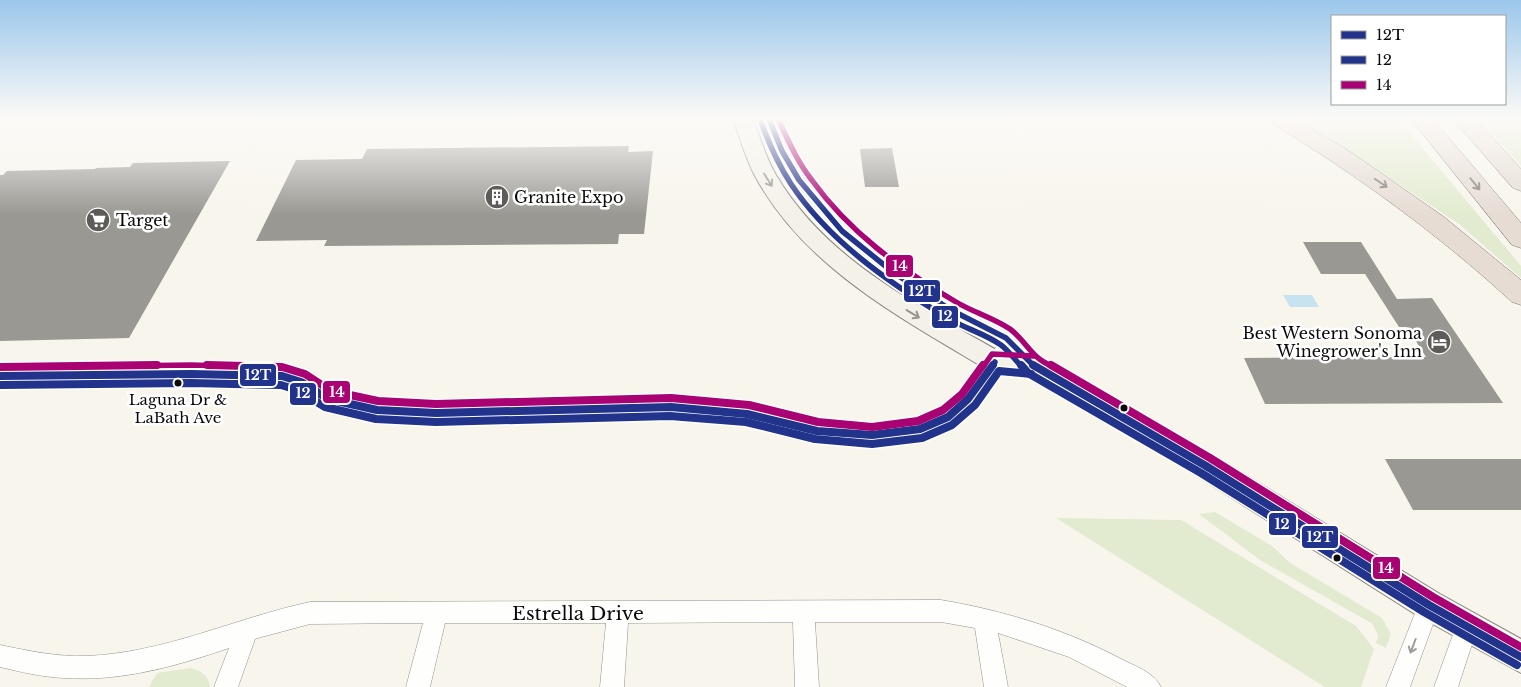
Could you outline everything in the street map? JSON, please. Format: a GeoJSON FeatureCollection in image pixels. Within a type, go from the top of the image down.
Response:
{"type":"FeatureCollection","features":[{"type":"Feature","properties":{"kind":"highway"},"geometry":{"type":"LineString","coordinates":[[1333,151],[1439,224],[1521,294]]}},
{"type":"Feature","properties":{"kind":"highway"},"geometry":{"type":"LineString","coordinates":[[1448,151],[1521,239]]}},
{"type":"Feature","properties":{"kind":"highway"},"geometry":{"type":"LineString","coordinates":[[1493,151],[1521,183]]}},
{"type":"Feature","properties":{"kind":"main road"},"geometry":{"type":"LineString","coordinates":[[756,151],[765,175],[790,212],[822,248],[882,295],[995,362],[1032,365]]}},
{"type":"Feature","properties":{"kind":"main road"},"geometry":{"type":"LineString","coordinates":[[783,151],[796,175],[818,206],[838,228],[899,277],[953,310],[1010,341],[1032,365],[1206,466],[1429,605],[1521,657]]}},
{"type":"Feature","properties":{"kind":"street"},"geometry":{"type":"LineString","coordinates":[[0,376],[191,374],[282,376],[301,382],[328,399],[377,410],[436,413],[671,407],[694,411],[756,415],[825,432],[874,435],[907,433],[949,417],[970,396],[1010,341]]}},
{"type":"Feature","properties":{"kind":"street"},"geometry":{"type":"LineString","coordinates":[[1398,687],[1429,605]]}},
{"type":"Feature","properties":{"kind":"street"},"geometry":{"type":"LineString","coordinates":[[612,687],[618,612]]}},
{"type":"Feature","properties":{"kind":"street"},"geometry":{"type":"LineString","coordinates":[[804,612],[807,687]]}},
{"type":"Feature","properties":{"kind":"street","name":"Estrella Drive"},"geometry":{"type":"LineString","coordinates":[[0,656],[46,666],[88,666],[126,663],[208,644],[281,618],[310,613],[941,612],[966,615],[1026,630],[1079,650],[1149,687]]}},
{"type":"Feature","properties":{"kind":"street"},"geometry":{"type":"LineString","coordinates":[[418,687],[437,613]]}},
{"type":"Feature","properties":{"kind":"street"},"geometry":{"type":"LineString","coordinates":[[985,620],[996,687]]}},
{"type":"Feature","properties":{"kind":"street"},"geometry":{"type":"LineString","coordinates":[[1446,687],[1467,626]]}},
{"type":"Feature","properties":{"kind":"street"},"geometry":{"type":"LineString","coordinates":[[226,687],[248,629]]}},
{"type":"Feature","properties":{"kind":"green space"},"geometry":{"type":"Polygon","coordinates":[[[1349,151],[1425,151],[1521,266],[1521,278],[1459,224],[1349,151]]]}},
{"type":"Feature","properties":{"kind":"green space"},"geometry":{"type":"Polygon","coordinates":[[[1507,151],[1521,151],[1521,166],[1507,151]]]}},
{"type":"Feature","properties":{"kind":"green space"},"geometry":{"type":"Polygon","coordinates":[[[1215,512],[1272,546],[1290,563],[1382,618],[1391,634],[1386,648],[1376,643],[1378,636],[1373,624],[1260,560],[1199,514],[1215,512]]]}},
{"type":"Feature","properties":{"kind":"green space"},"geometry":{"type":"Polygon","coordinates":[[[1056,518],[1181,520],[1356,626],[1374,649],[1361,687],[1325,687],[1056,518]]]}},
{"type":"Feature","properties":{"kind":"green space"},"geometry":{"type":"Polygon","coordinates":[[[191,668],[204,674],[208,679],[210,687],[149,687],[157,673],[191,668]]]}},
{"type":"Feature","properties":{"kind":"water"},"geometry":{"type":"Polygon","coordinates":[[[1283,295],[1312,295],[1319,307],[1290,307],[1283,295]]]}},
{"type":"Feature","properties":{"kind":"building","name":"Granite Expo"},"geometry":{"type":"Polygon","coordinates":[[[366,151],[653,151],[644,234],[619,234],[618,244],[324,246],[327,240],[256,241],[296,160],[362,159],[366,151]]]}},
{"type":"Feature","properties":{"kind":"building"},"geometry":{"type":"Polygon","coordinates":[[[860,151],[893,151],[899,187],[865,187],[860,151]]]}},
{"type":"Feature","properties":{"kind":"building","name":"Target"},"geometry":{"type":"Polygon","coordinates":[[[230,161],[129,338],[0,341],[0,175],[7,171],[130,167],[133,163],[230,161]]]}},
{"type":"Feature","properties":{"kind":"building","name":"Best Western Sonoma Winegrower's Inn"},"geometry":{"type":"Polygon","coordinates":[[[1303,242],[1361,242],[1397,299],[1432,298],[1503,403],[1265,404],[1244,358],[1426,357],[1407,327],[1399,327],[1365,274],[1321,274],[1303,242]]]}},
{"type":"Feature","properties":{"kind":"building"},"geometry":{"type":"Polygon","coordinates":[[[1385,459],[1521,459],[1521,510],[1413,510],[1385,459]]]}},
{"type":"Feature","properties":{"kind":"transit line","name":"12"},"geometry":{"type":"LineString","coordinates":[[772,151],[791,184],[812,212],[836,237],[889,280],[947,318],[1001,345],[1028,373],[1201,473],[1424,612],[1517,665]]}},
{"type":"Feature","properties":{"kind":"transit line","name":"12T"},"geometry":{"type":"LineString","coordinates":[[782,151],[799,180],[819,206],[842,231],[894,273],[951,310],[1006,338],[1032,365],[1206,466],[1429,605],[1521,657]]}},
{"type":"Feature","properties":{"kind":"transit line","name":"14"},"geometry":{"type":"LineString","coordinates":[[794,151],[810,178],[829,203],[873,246],[898,265],[962,306],[1011,329],[1038,358],[1210,458],[1433,597],[1521,647]]}},
{"type":"Feature","properties":{"kind":"transit line","name":"14"},"geometry":{"type":"LineString","coordinates":[[0,367],[191,365],[282,367],[305,374],[331,391],[378,401],[436,404],[671,398],[749,405],[818,422],[872,427],[918,421],[943,410],[962,394],[992,354],[1033,356]]}},
{"type":"Feature","properties":{"kind":"transit line","name":"12T"},"geometry":{"type":"LineString","coordinates":[[0,376],[191,374],[282,376],[301,382],[328,399],[377,410],[436,413],[671,407],[747,414],[817,431],[872,435],[920,429],[948,417],[968,399],[995,362]]}},
{"type":"Feature","properties":{"kind":"transit line","name":"12"},"geometry":{"type":"LineString","coordinates":[[0,385],[191,383],[281,385],[297,390],[325,407],[376,419],[436,422],[670,416],[746,422],[815,439],[872,444],[922,438],[952,425],[975,405],[999,371],[1031,374]]}},
{"type":"Feature","properties":{"kind":"place","name":"Granite Expo"},"geometry":{"type":"Point","coordinates":[497,197]}},
{"type":"Feature","properties":{"kind":"place","name":"Target"},"geometry":{"type":"Point","coordinates":[98,220]}},
{"type":"Feature","properties":{"kind":"place","name":"Best Western Sonoma Winegrower's Inn"},"geometry":{"type":"Point","coordinates":[1439,342]}},
{"type":"Feature","properties":{"kind":"place","name":"Laguna Dr & LaBath Ave"},"geometry":{"type":"Point","coordinates":[178,383]}}]}
